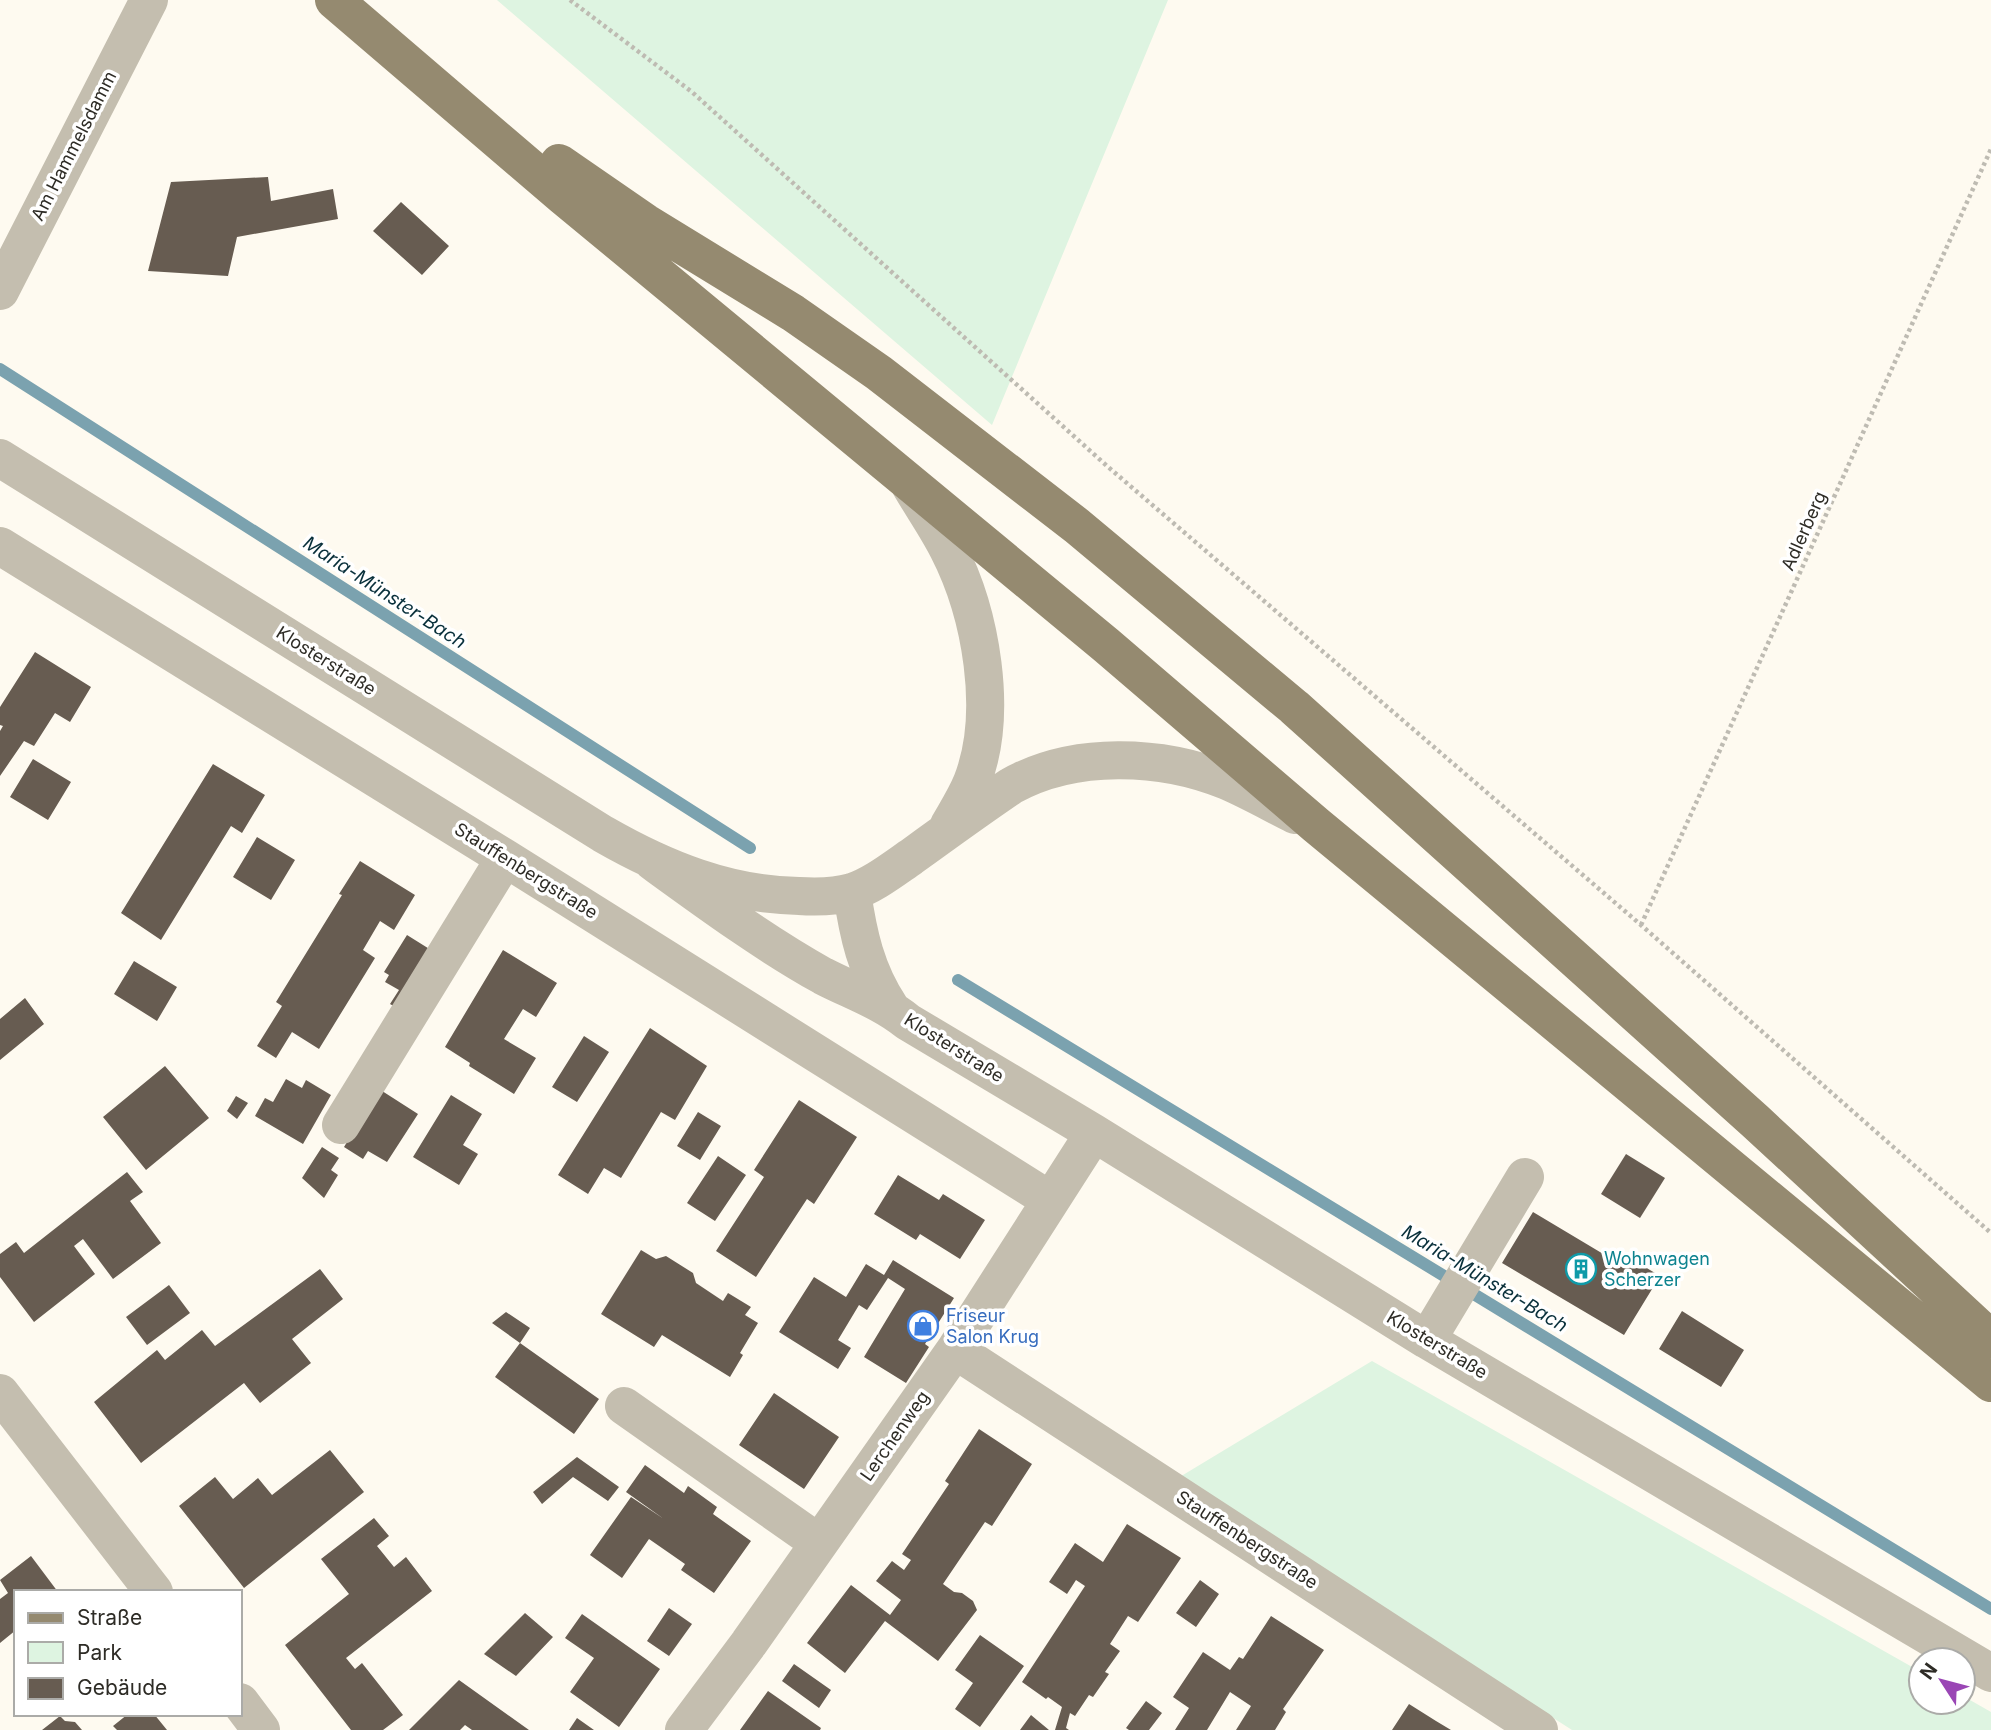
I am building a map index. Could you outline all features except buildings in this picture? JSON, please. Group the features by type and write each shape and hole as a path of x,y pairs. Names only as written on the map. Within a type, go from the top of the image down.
{"main road":[{"path":"334,0 563,196 1096,636 1316,825 1991,1383"},
{"path":"365,0 514,129 585,182 646,223 708,259 879,373 1077,526 1294,708 1736,1104 1991,1339"}],"street":[{"name":"Am Hammelsdamm","path":"0,291 149,0"},
{"name":"Klosterstraße","path":"0,458 603,834 653,862 708,902 813,969 890,1007 908,1022 1094,1133 1427,1340 1991,1673"},
{"path":"905,477 948,550 968,601 983,662 983,738 978,761 972,783 944,834"},
{"name":"Stauffenbergstraße","path":"0,546 505,858 1050,1200"},
{"name":"Klosterstraße","path":"653,862 705,881 755,893 817,897 852,892 879,879 1025,779 1083,763 1114,761 1149,762 1226,780 1316,825"},
{"path":"341,1125 505,858"},
{"name":"Klosterstraße","path":"852,892 865,958 871,975 890,1007"},
{"name":"Lerchenweg","path":"684,1730 955,1350 1094,1133"},
{"path":"1427,1340 1525,1178"},
{"name":"Stauffenbergstraße","path":"955,1350 1539,1730"},
{"path":"0,1393 152,1590"},
{"path":"624,1406 819,1543"},
{"path":"242,1705 261,1730"}],"path":[{"path":"570,0 692,92 1107,466 1641,925 1991,1233"},
{"name":"Adlerberg","path":"1641,925 1991,149"}],"green space":[{"path":"497,0 1168,0 992,425"},
{"path":"1372,1361 1907,1664 1907,1716 1977,1716 1977,1704 1991,1712 1991,1730 1572,1730 1178,1478"}],"waterway":[{"name":"Maria-Münster-Bach","path":"0,369 750,848"},
{"name":"Maria-Münster-Bach","path":"958,980 1991,1609"}],"place":[{"name":"Wohnwagen Scherzer","path":"1581,1269"},
{"name":"Friseur Salon Krug","path":"923,1326"}]}
